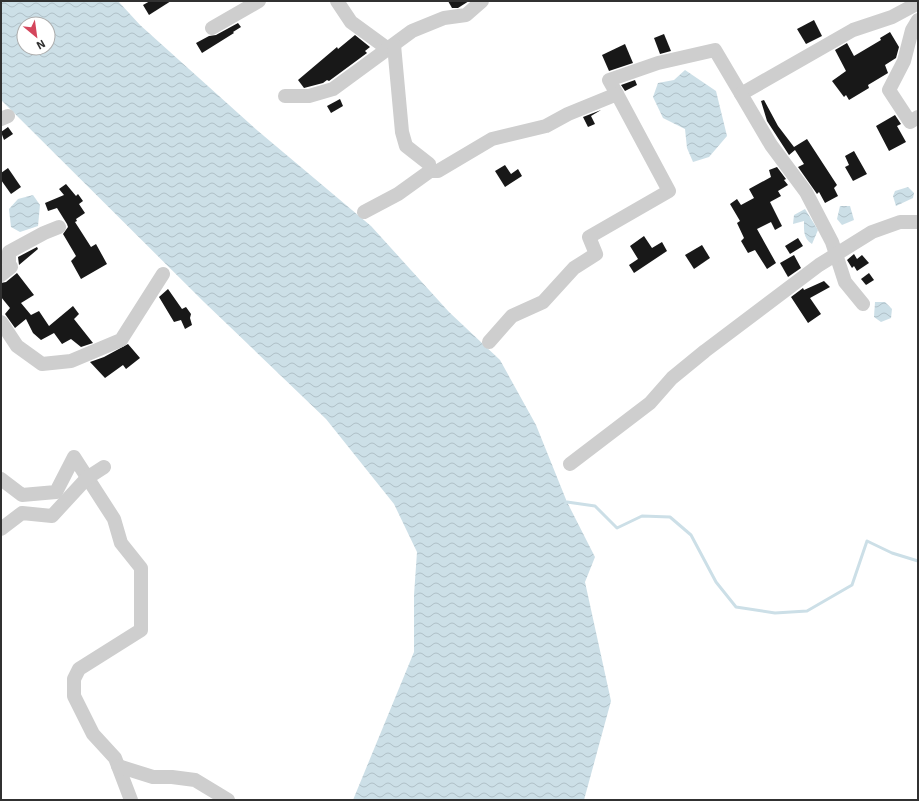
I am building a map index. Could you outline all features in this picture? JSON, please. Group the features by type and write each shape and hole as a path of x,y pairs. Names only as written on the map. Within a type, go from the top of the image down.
{"street":[{"path":"212,28 260,1"},
{"path":"338,1 351,22 391,47"},
{"path":"285,96 309,96 333,90 412,31 444,18 466,15 482,1"},
{"path":"741,94 853,30 892,17 918,3"},
{"path":"918,20 912,30 904,61 889,90 910,122 918,117"},
{"path":"391,47 402,132 406,146 429,164 430,171"},
{"path":"489,342 512,316 543,302 574,268 596,254 589,237 669,191 609,80 658,63 715,50 771,145 806,192 832,242 845,282 863,304"},
{"path":"364,212 398,194 430,171 438,171 492,139 546,126 568,114 617,94"},
{"path":"570,464 650,403 672,378 705,351 836,254 872,232 900,222 918,222"},
{"path":"1,275 11,267 9,264 9,252 44,233 59,227"},
{"path":"1,322 17,346 42,364 71,361 121,340 163,274"},
{"path":"1,479 22,495 56,492 74,457 114,519 121,543 141,568 141,630 79,669 74,679 74,696 93,734 115,758 131,800"},
{"path":"1,529 22,513 52,516 87,478 104,467"},
{"path":"118,766 153,777 172,777 195,780 228,800"}],"water":[{"path":"1,1 118,1 140,25 258,131 371,226 449,312 500,360 536,425 567,502 595,557 585,582 611,701 584,800 353,800 414,652 414,595 417,552 394,504 326,419 204,302 1,100"},
{"path":"685,70 716,91 727,136 709,157 693,162 687,148 685,129 663,118 653,97 658,83 674,80"},
{"path":"908,187 914,193 913,198 896,206 893,196 895,191"},
{"path":"33,195 40,205 38,226 20,232 11,227 9,209 18,199"},
{"path":"840,206 850,206 854,220 842,225 837,219"},
{"path":"805,209 818,230 812,244 807,239 804,231 804,221 793,224 794,215"},
{"path":"875,302 885,302 892,309 891,318 881,322 874,317"}],"building":[{"path":"150,1 171,1 149,15 143,5"},
{"path":"448,1 469,1 458,8 452,8"},
{"path":"814,20 822,36 806,44 797,29"},
{"path":"238,23 241,27 233,32 234,33 202,53 196,43 209,36 216,35"},
{"path":"890,32 899,47 896,58 885,65 888,73 868,85 869,88 849,100 846,95 844,97 832,81 846,71 835,50 847,43 854,56 881,40 880,38"},
{"path":"664,34 671,51 660,54 654,38"},
{"path":"355,35 370,47 365,51 367,53 329,81 327,80 323,83 304,88 298,80 337,47 338,49"},
{"path":"625,44 633,63 609,71 602,55"},
{"path":"635,80 637,85 625,91 621,85"},
{"path":"340,99 343,106 331,113 327,106"},
{"path":"764,100 778,126 794,147 807,139 837,185 834,188 838,196 825,203 819,192 817,194 798,167 804,164 795,150 789,155 767,121 761,101"},
{"path":"601,110 591,116 595,124 588,127 583,117"},
{"path":"895,115 901,124 897,126 906,142 889,151 876,126"},
{"path":"8,127 13,134 4,140 1,132"},
{"path":"854,151 867,174 853,181 845,167 849,165 845,156"},
{"path":"505,165 511,174 518,169 522,176 505,187 495,171"},
{"path":"777,167 786,179 784,180 788,185 778,191 781,196 770,202 782,226 775,230 771,222 757,229 776,263 767,269 755,250 748,253 741,241 744,238 737,223 740,221 730,204 737,199 741,205 754,198 749,189 771,177 769,170"},
{"path":"8,168 21,187 11,194 1,180 1,173"},
{"path":"66,184 76,196 78,194 83,201 79,204 85,213 76,219 77,221 75,222 91,247 96,244 107,264 81,279 71,261 76,256 63,234 68,227 67,224 57,208 48,211 45,203 64,195 59,189"},
{"path":"644,236 652,248 662,242 667,251 634,273 629,265 638,259 630,246"},
{"path":"798,238 803,246 790,254 785,246"},
{"path":"702,245 710,258 694,269 685,255"},
{"path":"37,247 38,249 19,265 18,257"},
{"path":"854,254 857,259 862,255 869,263 857,271 854,266 852,268 847,260"},
{"path":"794,255 801,268 788,277 780,263"},
{"path":"17,273 34,295 21,303 31,315 39,311 49,326 73,306 79,314 74,319 93,343 81,347 71,339 62,344 54,333 41,340 33,333 26,319 15,328 5,314 10,308 1,297 1,283 6,282"},
{"path":"869,273 874,280 866,285 861,279"},
{"path":"824,281 830,287 810,298 821,314 808,323 791,297 803,288 804,290"},
{"path":"168,289 182,309 186,307 191,314 190,318 192,325 185,329 181,320 174,322 159,297"},
{"path":"128,344 140,358 126,369 123,365 105,378 90,362 104,357"}],"waterway":[{"path":"565,504 567,502 595,506 617,528 642,516 670,517 691,535 716,582 736,607 775,613 807,611 852,585 867,541 892,553 918,561"}]}
